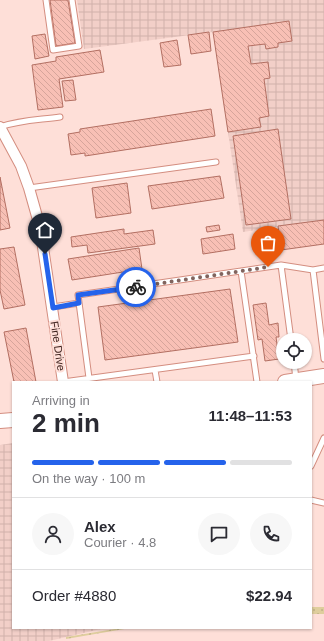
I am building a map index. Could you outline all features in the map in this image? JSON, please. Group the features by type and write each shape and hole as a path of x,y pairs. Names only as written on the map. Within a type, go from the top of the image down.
{"main road":[{"path":"290,381 324,376"},
{"path":"0,421 12,420"}],"street":[{"name":"Fine Drive","path":"0,127 21,166 40,227 63,381"}],"lane":[{"path":"46,0 53,50 78,46 72,0"},
{"path":"0,127 21,121 30,122 60,117"},
{"path":"29,188 216,162"},
{"path":"281,265 290,333"},
{"path":"89,378 78,295 281,265 313,270 324,268"},
{"path":"313,270 324,359"},
{"path":"241,271 257,381"},
{"path":"53,308 79,303"},
{"path":"70,381 254,356"},
{"path":"290,381 293,369"},
{"path":"155,370 157,381"},
{"path":"312,464 324,438"},
{"path":"312,500 324,503"}],"shaded area":[{"path":"77,0 324,0 324,220 243,232 213,32 84,49"},
{"path":"12,443 12,629 101,629 49,641 0,641 0,445"},
{"path":"312,607 324,607 324,614 312,614"},
{"path":"115,629 124,629 66,639 66,637"}],"building":[{"path":"50,0 68,0 75,43 56,46"},
{"path":"289,21 292,41 278,43 278,47 266,49 265,44 248,46 251,64 268,62 270,78 264,79 269,116 259,118 261,127 228,132 213,32"},
{"path":"209,32 211,51 191,54 188,35"},
{"path":"45,34 49,56 35,59 32,36"},
{"path":"177,40 181,65 164,67 160,43"},
{"path":"100,50 104,72 59,79 63,107 38,110 32,65 56,61 56,57"},
{"path":"73,80 76,100 65,101 62,81"},
{"path":"211,109 215,136 85,156 85,153 71,155 68,134 80,132 80,129"},
{"path":"278,129 291,219 246,225 233,136"},
{"path":"220,176 224,198 152,209 148,186"},
{"path":"0,177 10,228 0,230"},
{"path":"127,183 131,213 96,218 92,188"},
{"path":"324,220 324,244 281,250 278,226"},
{"path":"219,225 220,230 207,232 206,227"},
{"path":"124,229 124,234 153,230 155,244 88,253 87,245 72,247 71,237"},
{"path":"233,234 235,249 203,254 201,239"},
{"path":"14,247 25,305 4,309 0,290 0,249"},
{"path":"139,248 142,269 72,280 68,259"},
{"path":"230,289 238,342 105,360 98,307"},
{"path":"266,303 269,325 278,323 279,333 276,333 276,359 265,361 262,339 258,340 253,305"},
{"path":"26,328 36,381 14,381 4,332"}],"way so far":[{"path":"136,287 268,267"}],"route":[{"path":"45,254 53,308 79,303 78,295 136,287"}]}
